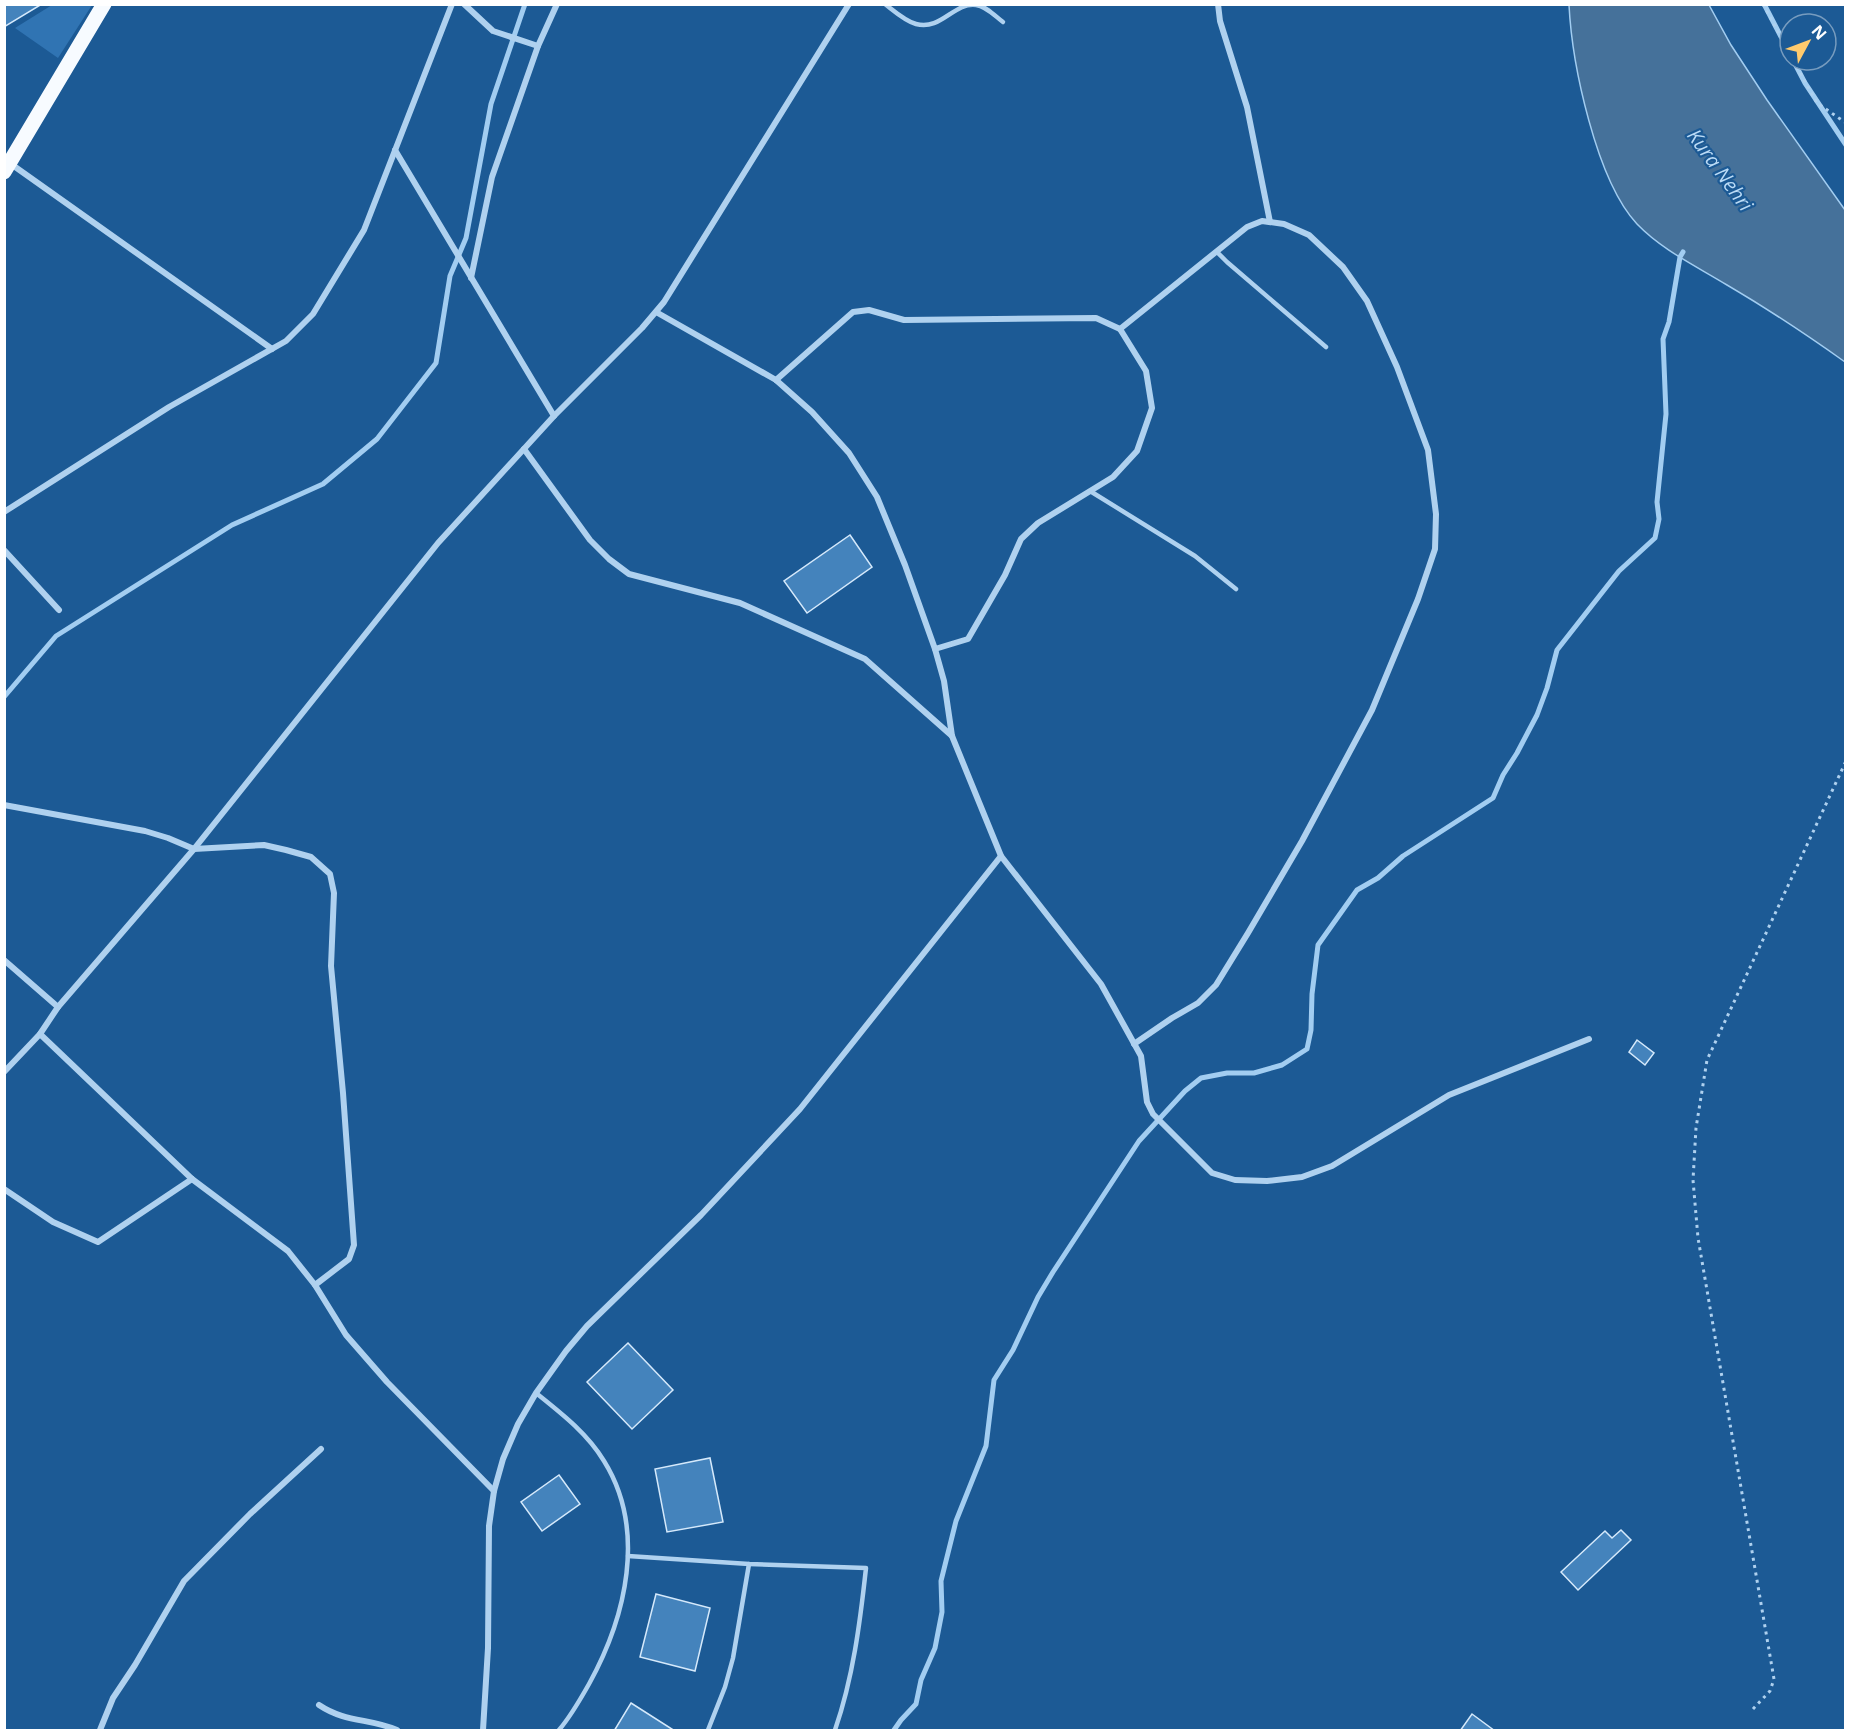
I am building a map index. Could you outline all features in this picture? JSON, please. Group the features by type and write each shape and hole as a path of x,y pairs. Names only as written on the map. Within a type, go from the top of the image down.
{"main road":[{"path":"8,168 104,4"}],"street":[{"path":"4,513 169,407 285,341 313,314 364,230 452,4"},
{"path":"464,4 493,31 538,46"},
{"path":"471,278 492,177 538,46 556,4"},
{"path":"4,1072 40,1034 58,1007 194,849 438,543 554,416 664,302 849,4"},
{"path":"1218,4 1220,21 1247,107 1270,222"},
{"path":"395,150 554,416"},
{"path":"8,168 272,349"},
{"path":"1120,329 1247,227 1270,222 1284,224 1309,235 1343,267 1366,301 1398,367 1428,450 1436,514 1435,549 1418,599 1372,710 1302,841 1216,985 1198,1003 1134,1044"},
{"path":"776,380 852,312 869,310 904,320 1096,318 1120,329 1146,371 1152,408 1137,451 1113,477 1038,523 1021,539 1005,575 968,639 935,649"},
{"path":"656,312 776,380 812,412 849,453 877,497 905,565 944,681 952,736 1001,856 1101,984 1141,1056 1147,1102 1153,1114 1212,1173 1235,1180 1267,1181 1302,1177 1332,1166 1449,1095 1589,1039"},
{"path":"524,449 590,540 609,559 629,574 740,603 865,659 952,736"},
{"path":"4,550 59,610"},
{"path":"4,804 145,831 194,849 264,845 311,857 330,874 334,893 331,966 354,1245 349,1259 315,1286"},
{"path":"483,1731 488,1648 489,1526 503,1459 518,1424 536,1393 587,1326 701,1215 800,1109 1001,856"},
{"path":"4,960 58,1007"},
{"path":"40,1034 192,1179 288,1251 315,1286 346,1335 387,1382 495,1491"},
{"path":"4,1189 53,1222 98,1242 192,1179"},
{"path":"100,1731 113,1698 184,1581 250,1514 321,1449"},
{"path":"319,1705 332,1714 397,1731"}],"lane":[{"path":"885,4 911,23 918,25 934,24 963,7 976,5 982,6 1003,22"},
{"path":"1217,252 1326,347"},
{"path":"1090,491 1195,556 1236,589"},
{"path":"536,1393 581,1431 605,1461 616,1484 627,1525 628,1556 622,1597 608,1644 583,1694 559,1731"},
{"path":"628,1556 749,1564 866,1568 854,1657 835,1731"},
{"path":"708,1731 734,1658 749,1564"}],"path":[{"path":"1763,4 1778,32"},
{"path":"1799,72 1816,103 1845,123"},
{"path":"1753,1709 1770,1691 1774,1678 1698,1238 1693,1180 1696,1128 1707,1060 1845,761"}],"shaded area":[{"path":"52,5 92,5 58,58 15,28"}],"water":[{"name":"Kura Nehri","path":"1569,5 1709,5 1731,45 1767,100 1845,210 1845,362 1772,313 1668,250 1637,224 1622,204 1598,151 1581,89"}],"building":[{"path":"4,4 42,4 4,27"},
{"path":"850,535 872,567 807,613 784,581"},
{"path":"1637,1040 1654,1053 1645,1065 1629,1052"},
{"path":"628,1343 673,1390 632,1429 587,1382"},
{"path":"710,1458 723,1522 667,1532 655,1469"},
{"path":"559,1475 580,1504 542,1531 521,1502"},
{"path":"1621,1530 1631,1540 1578,1590 1561,1572 1605,1531 1612,1538"},
{"path":"656,1594 710,1608 695,1671 640,1657"},
{"path":"631,1703 675,1731 614,1731"},
{"path":"1472,1714 1495,1731 1460,1731"}],"waterway":[{"path":"4,697 56,636 232,525 323,484 377,439 436,363 450,276 466,238 491,104 525,4"},
{"path":"1764,4 1778,31"},
{"path":"1799,72 1846,145"},
{"path":"894,1730 916,1704 921,1680 935,1648 942,1612 941,1581 956,1521 986,1446 994,1380 1013,1350 1038,1297 1053,1272 1139,1141 1185,1091 1201,1078 1227,1073 1254,1073 1282,1065 1307,1049 1311,1030 1312,994 1318,945 1357,890 1378,878 1403,856 1493,798 1503,775 1537,715 1557,650 1619,571 1655,538 1659,519 1657,502 1666,414 1663,339 1669,322 1680,257 1683,252"}]}
